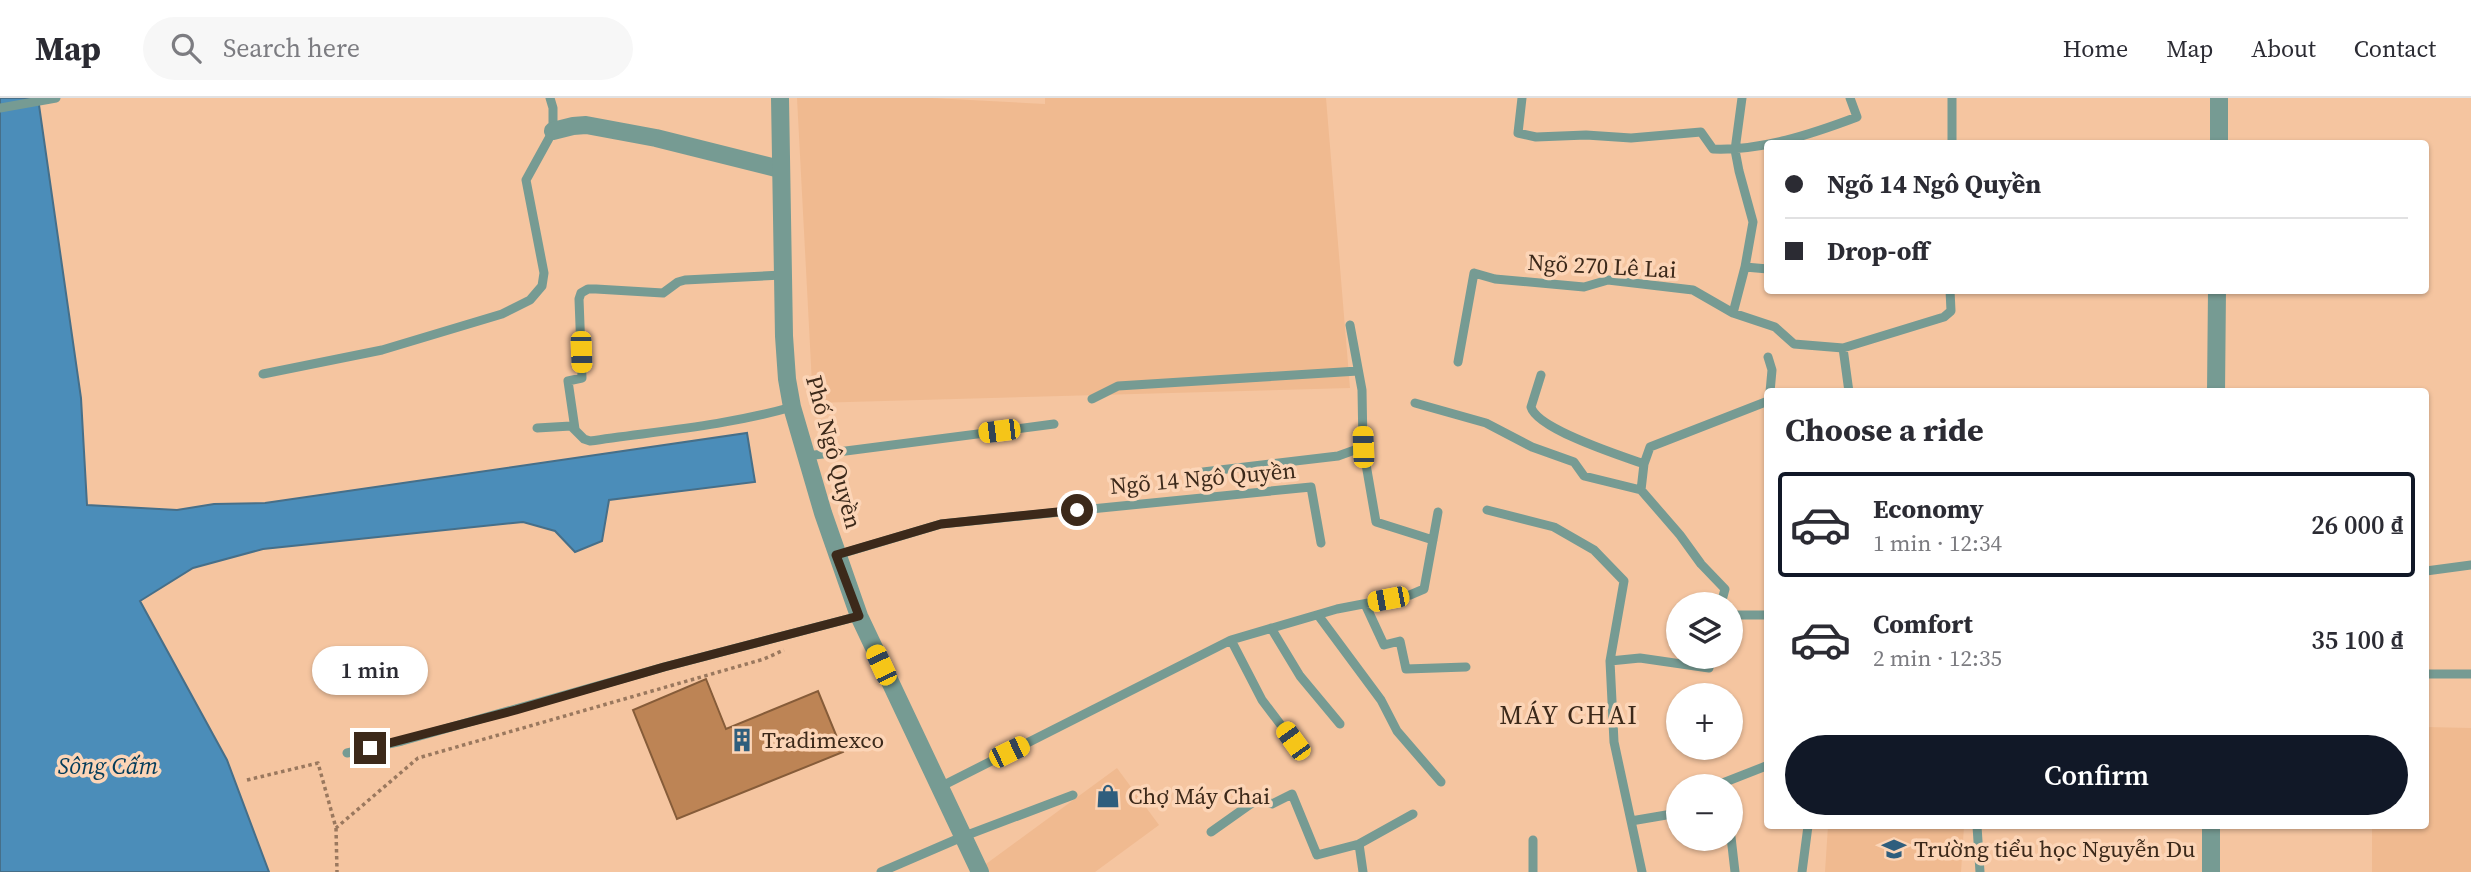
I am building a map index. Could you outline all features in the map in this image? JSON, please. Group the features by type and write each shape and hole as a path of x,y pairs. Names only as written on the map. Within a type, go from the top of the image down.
{"street":[{"name":"Phố Ngô Quyền","path":"780,98 782,275 787,379 792,407 836,555 859,616 980,872"},
{"path":"2219,98 2219,140"},
{"path":"553,131 586,125 656,138 780,170"},
{"path":"2216,388 2217,294"},
{"path":"2211,829 2211,872"}],"lane":[{"path":"0,108 55,98"},
{"path":"263,374 382,350 502,314 530,300 542,286 544,273 526,180 553,131 550,98"},
{"path":"1522,98 1518,133 1536,137 1586,135 1631,138 1700,132 1713,149 1735,150 1764,144"},
{"path":"1733,313 1753,222 1735,150 1742,98"},
{"path":"1783,140 1857,117 1850,98"},
{"path":"1952,98 1952,140"},
{"path":"1745,267 1764,269"},
{"name":"Ngõ 270 Lê Lai","path":"1458,362 1474,273 1495,279 1584,287 1608,280 1693,290 1733,313 1775,327 1794,344 1843,348"},
{"path":"575,429 568,381 582,378 581,293 588,289 663,293 685,280 782,275"},
{"path":"1848,388 1843,348 1944,317 1951,311 1950,294"},
{"path":"1350,325 1362,390 1363,447 1377,522 1433,540"},
{"path":"1768,358 1772,370 1770,388"},
{"path":"1092,399 1118,386 1358,371"},
{"path":"1541,374 1531,407 1536,417 1584,442 1644,464"},
{"path":"1415,403 1486,423 1532,447 1574,462 1584,476 1641,490 1701,564 1725,589 1724,592"},
{"path":"1641,490 1644,464 1650,447 1764,403"},
{"path":"537,428 568,426 590,441 726,423 792,407"},
{"path":"807,456 1054,424"},
{"path":"1203,472 1338,456 1363,447"},
{"name":"Ngõ 14 Ngô Quyền","path":"836,555 941,524 1311,487 1321,543"},
{"path":"1487,510 1554,527 1594,550 1624,581 1610,661 1614,742 1642,872"},
{"path":"938,788 1231,640 1318,615 1410,595 1424,589 1438,512"},
{"path":"2429,571 2471,565"},
{"path":"1365,604 1384,645 1400,641 1406,669 1466,667"},
{"path":"1318,615 1381,700 1397,732 1441,782"},
{"path":"1743,615 1764,615"},
{"path":"347,753 402,741 664,667 859,616"},
{"path":"1271,628 1300,676 1340,724"},
{"path":"1231,640 1262,700 1293,741"},
{"path":"1610,661 1640,658 1666,662"},
{"path":"2429,674 2471,674"},
{"path":"1743,775 1764,767"},
{"path":"1211,832 1259,798 1272,804 1292,794 1317,855 1359,844 1413,814"},
{"path":"881,872 962,837 1073,795"},
{"path":"1631,821 1666,815"},
{"path":"1802,872 1808,829"},
{"path":"1977,829 1980,872"},
{"path":"1532,872 1533,841"},
{"path":"1359,844 1363,872"},
{"path":"1733,851 1735,872"}],"path":[{"path":"336,828 418,758 764,659 788,649"},
{"path":"247,780 318,763 336,828 337,872"}],"shaded area":[{"path":"797,98 932,98 1045,104 1045,98 1326,98 1350,388 813,403"},
{"path":"2429,727 2471,728 2471,872 2372,872 2372,829 2429,829"},
{"name":"Chợ Máy Chai","path":"1117,768 1159,825 1095,872 975,872"},
{"name":"Trường tiểu học Nguyễn Du","path":"1828,829 1964,829 1961,872 1825,872"}],"water":[{"name":"Sông Cấm","path":"0,98 38,98 81,398 87,505 177,510 214,504 265,503 747,433 755,482 609,500 602,541 575,552 555,531 523,522 263,549 193,568 140,601 227,760 269,872 0,872"}],"building":[{"name":"Tradimexco","path":"706,679 726,729 818,691 843,752 677,819 633,710"}],"place":[{"name":"Tradimexco","path":"742,740"},
{"name":"Chợ Máy Chai","path":"1108,796"},
{"name":"Trường tiểu học Nguyễn Du","path":"1894,849"}],"district":[{"name":"MÁY CHAI","path":"1569,715"}],"route":[{"path":"370,748 859,616 836,555 941,524 1077,510"}]}
